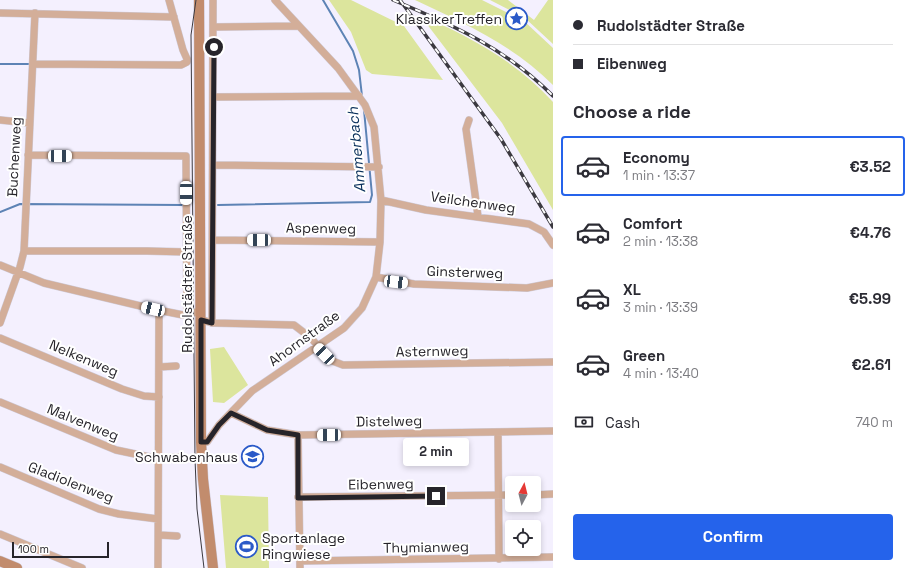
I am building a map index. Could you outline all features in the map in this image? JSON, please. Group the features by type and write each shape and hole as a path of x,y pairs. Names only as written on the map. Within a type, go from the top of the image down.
{"main road":[{"name":"Rudolstädter Straße","path":"199,0 201,442 203,479 213,568"},
{"path":"0,561 17,568"}],"street":[{"path":"169,0 187,59"},
{"name":"Rudolstädter Straße","path":"213,0 214,323"},
{"name":"Ahornstraße","path":"201,442 207,442 219,425 252,391 344,328 362,308 376,277 380,242 381,200 373,167 374,127 362,100 338,68 275,0"},
{"path":"0,13 174,17"},
{"name":"Buchenweg","path":"0,323 18,273 24,251 24,210 34,64 35,13"},
{"path":"214,27 298,26"},
{"path":"187,59 200,61"},
{"path":"34,64 181,65 187,62 187,59"},
{"path":"214,97 362,100"},
{"path":"0,120 29,123"},
{"path":"469,120 466,129 478,216"},
{"path":"28,155 186,156 187,314"},
{"path":"214,165 373,167"},
{"name":"Veilchenweg","path":"381,200 426,210 529,224 544,232 553,245"},
{"name":"Aspenweg","path":"213,240 380,242"},
{"path":"24,251 186,252"},
{"path":"0,265 44,283 177,315 201,315"},
{"name":"Ginsterweg","path":"376,277 414,284 528,288 553,283"},
{"path":"158,568 159,311"},
{"name":"Asternweg","path":"201,315 214,323 294,325 311,338 330,360 343,365 553,362"},
{"name":"Nelkenweg","path":"0,338 122,389 144,396 159,397"},
{"path":"159,367 176,366"},
{"name":"Malvenweg","path":"0,402 116,450 159,459 177,457"},
{"name":"Distelweg","path":"231,413 267,430 298,435 553,431"},
{"path":"498,432 499,559"},
{"path":"298,435 300,565"},
{"name":"Gladiolenweg","path":"0,467 99,509 119,514 158,519"},
{"path":"541,495 553,494"},
{"name":"Eibenweg","path":"298,498 505,496"},
{"path":"0,534 82,568"},
{"path":"159,535 177,536"},
{"name":"Thymianweg","path":"300,565 553,558"}],"green space":[{"path":"329,0 351,0 404,26 443,80 372,74 366,70 351,32"},
{"path":"415,0 482,0 524,21 553,48 553,85 538,71 505,47 470,26"},
{"path":"490,0 508,0 534,20 548,0 553,0 553,44 525,18"},
{"path":"420,15 474,41 508,62 524,74 553,102 553,210 502,123"},
{"path":"224,347 248,385 224,403 213,402 210,349"},
{"name":"Sportanlage Ringwiese","path":"220,495 268,497 269,568 226,568"}],"waterway":[{"name":"Ammerbach","path":"323,0 353,51 359,70 362,96"},
{"path":"0,64 30,64"},
{"name":"Ammerbach","path":"218,205 370,202 372,195 364,110"},
{"name":"Ammerbach","path":"0,212 20,204 184,205"}],"tram line":[{"path":"196,0 191,35 195,459 197,509 204,568"}],"railway":[{"path":"393,0 458,29 498,51 535,79 553,96"},
{"path":"400,0 501,139 553,227"}],"place":[{"name":"KlassikerTreffen","path":"517,19"},
{"name":"Schwabenhaus","path":"253,457"},
{"name":"Sportanlage Ringwiese","path":"247,546"}],"route":[{"path":"214,47 212,323 201,320 201,442 207,442 219,425 231,413 267,430 298,435 298,498 436,496"}]}
